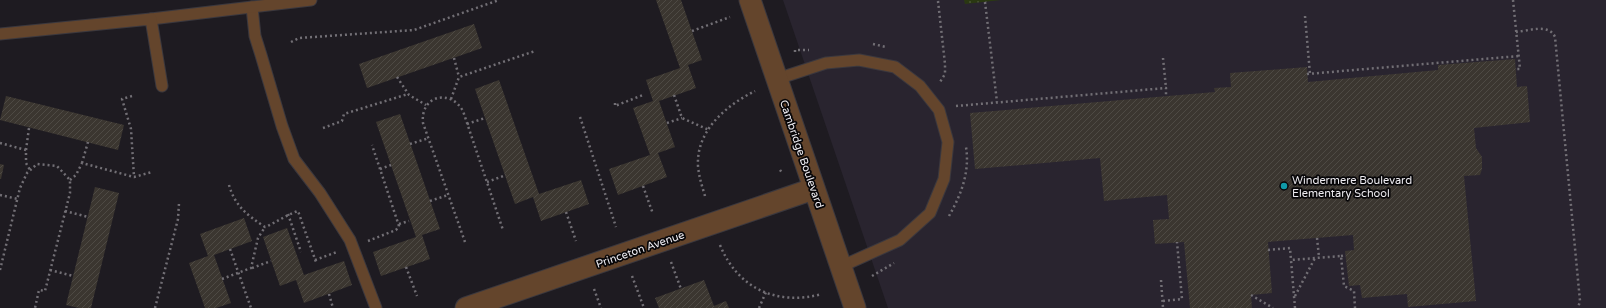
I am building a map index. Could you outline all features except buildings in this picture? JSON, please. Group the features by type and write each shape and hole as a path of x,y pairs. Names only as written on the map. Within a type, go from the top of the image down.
{"street":[{"name":"Cambridge Boulevard","path":"750,0 855,308"},
{"name":"Princeton Avenue","path":"466,308 814,189"}],"lane":[{"path":"0,34 152,19 311,0"},
{"path":"252,7 255,36 282,126 294,159 320,193 350,240 376,308"},
{"path":"152,19 162,86"},
{"path":"777,79 826,63 859,60 895,67 920,86 939,110 948,142 944,179 930,213 900,240 840,267"}],"path":[{"path":"291,42 299,38 414,30 498,0"},
{"path":"1513,0 1520,69 1516,69"},
{"path":"938,1 945,64 945,74 940,82"},
{"path":"985,2 997,102"},
{"path":"1305,16 1309,74 1519,56"},
{"path":"692,31 730,17"},
{"path":"1516,32 1546,29 1555,37 1580,301 1578,308"},
{"path":"866,43 893,49"},
{"path":"795,52 795,50 814,49"},
{"path":"459,77 535,51"},
{"path":"451,99 459,77 454,58"},
{"path":"1163,58 1166,96"},
{"path":"397,77 413,99 426,105"},
{"path":"935,77 944,87"},
{"path":"955,106 1166,88"},
{"path":"705,196 699,178 698,164 704,138 724,110 756,91"},
{"path":"323,128 342,122 344,114 408,94"},
{"path":"615,103 615,106 643,95"},
{"path":"674,95 682,118"},
{"path":"132,96 122,99 131,129 134,177"},
{"path":"465,242 423,123 422,113 426,105 434,99 451,99 459,103 503,230"},
{"path":"954,102 957,112"},
{"path":"580,117 616,227"},
{"path":"467,124 485,118"},
{"path":"667,123 682,118 709,130"},
{"path":"29,128 26,163 30,170"},
{"path":"410,144 429,138"},
{"path":"70,180 76,175 82,163 88,142"},
{"path":"0,143 26,150"},
{"path":"946,221 958,200 964,182 967,157 965,144"},
{"path":"362,242 396,230 399,224 372,145"},
{"path":"82,163 134,177 152,172"},
{"path":"0,270 2,257 18,199 27,173 37,164 57,166 70,180 70,193 45,291 39,290 35,308"},
{"path":"380,169 391,165"},
{"path":"780,170 783,174"},
{"path":"486,182 506,175"},
{"path":"229,185 232,196 243,212 265,227"},
{"path":"643,186 653,214"},
{"path":"0,195 18,199"},
{"path":"430,201 448,195"},
{"path":"155,308 178,219 179,203"},
{"path":"65,211 88,217"},
{"path":"251,268 258,238 265,227 279,222 288,214 298,211 316,261 341,251"},
{"path":"566,212 576,241"},
{"path":"288,214 301,252"},
{"path":"399,224 409,221"},
{"path":"1317,238 1320,257"},
{"path":"1163,301 1182,299 1177,242"},
{"path":"720,245 731,268 752,285 766,292 787,298 800,298 822,294"},
{"path":"1268,250 1290,248 1295,308"},
{"path":"230,249 251,308"},
{"path":"1341,256 1344,286 1354,290 1355,308"},
{"path":"1291,260 1346,256"},
{"path":"1294,298 1315,258"},
{"path":"222,279 271,261"},
{"path":"872,276 898,261"},
{"path":"671,262 681,289"},
{"path":"406,267 417,296"},
{"path":"50,270 73,276"},
{"path":"632,276 644,308"},
{"path":"1161,280 1163,308"},
{"path":"594,289 601,308"},
{"path":"759,308 766,292"},
{"path":"329,294 333,308"},
{"path":"1251,295 1272,308"}],"shaded area":[{"path":"783,0 1606,0 1606,308 888,308"}],"green space":[{"path":"964,0 1001,0 965,4"}],"place":[{"name":"Windermere Boulevard Elementary School","path":"1284,186"}]}
